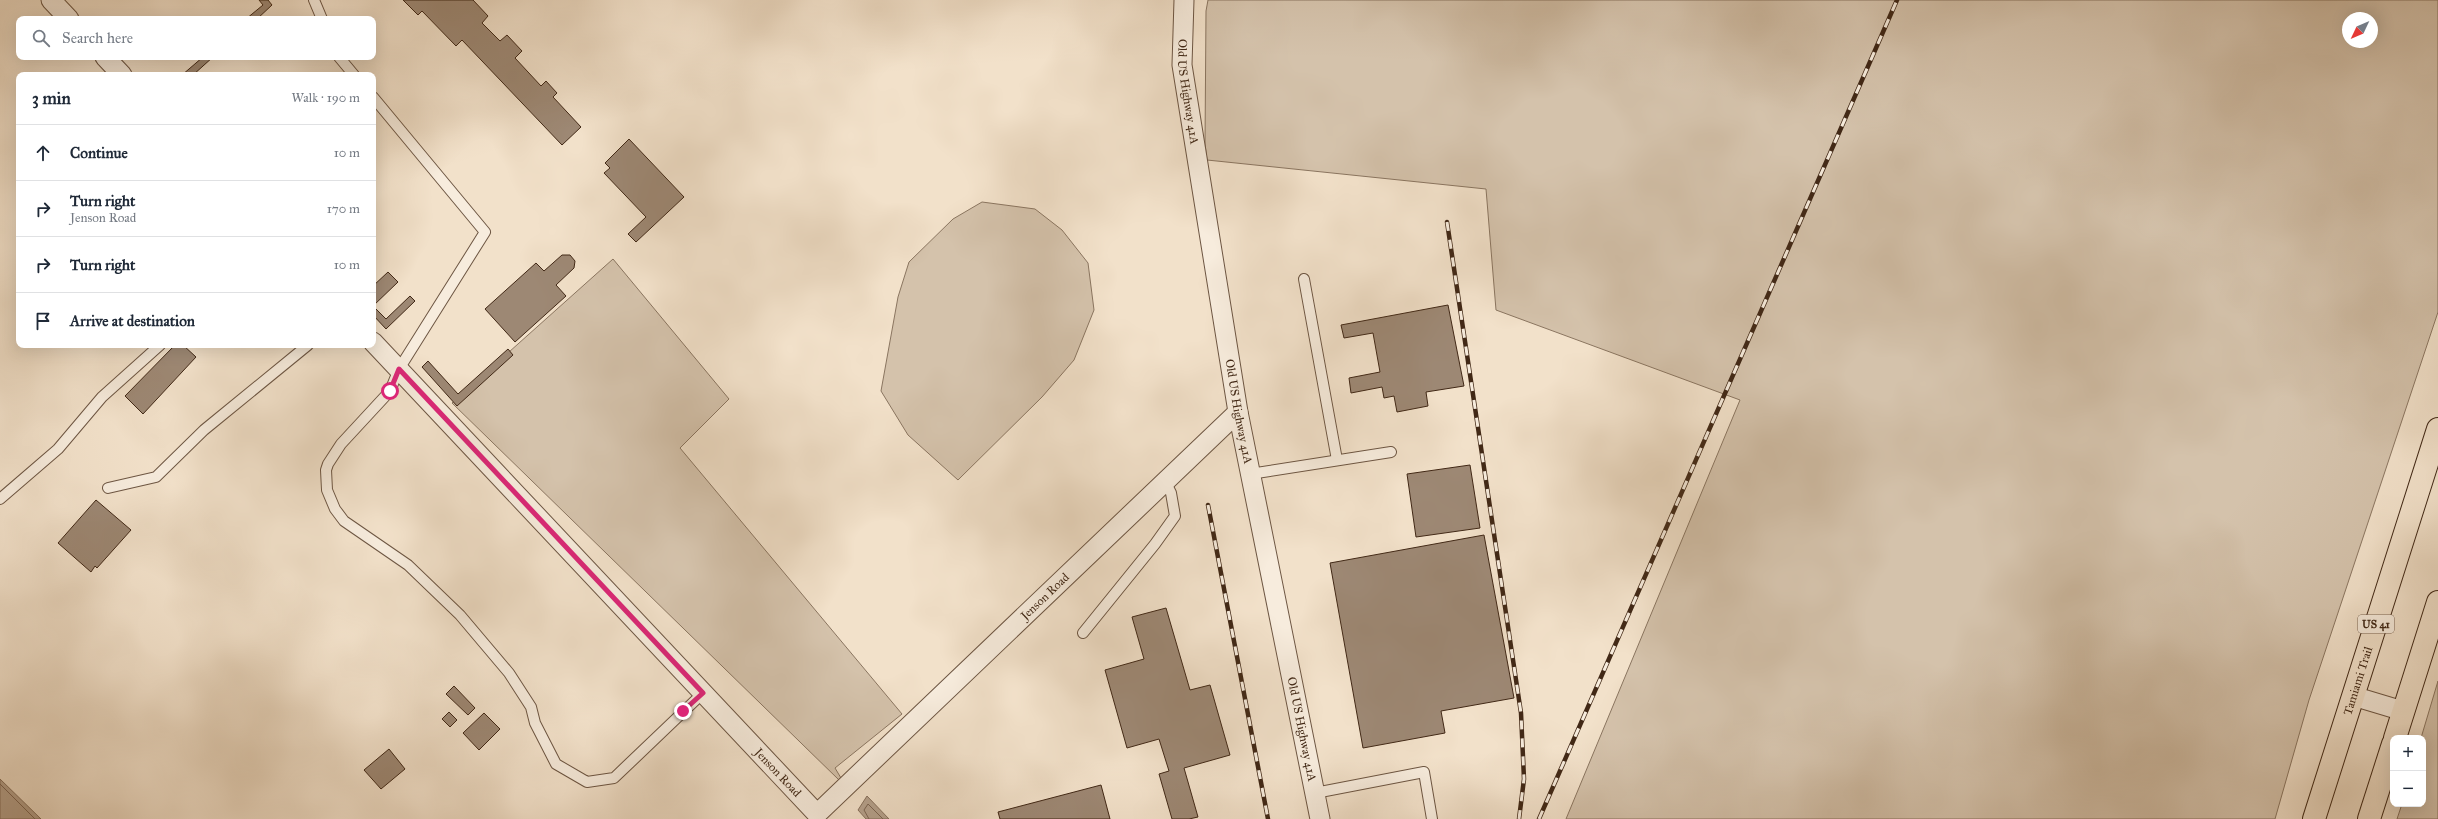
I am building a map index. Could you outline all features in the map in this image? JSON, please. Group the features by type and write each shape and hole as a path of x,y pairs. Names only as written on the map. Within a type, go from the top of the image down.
{"main road":[{"name":"Tamiami Trail","path":"2314,819 2438,429"},
{"path":"2396,735 2438,602"},
{"path":"2369,819 2390,753"}],"street":[{"path":"51,0 66,16"},
{"name":"Old US Highway 41A","path":"1184,0 1182,65 1238,412 1320,819"},
{"path":"108,60 119,72"},
{"name":"Jenson Road","path":"376,345 817,814 1238,412"},
{"path":"2353,696 2403,711"}],"lane":[{"path":"314,0 321,16"},
{"path":"342,60 352,72"},
{"path":"376,101 485,232 399,369 390,391 341,444 328,464 326,470 327,490 335,509 344,521 408,565 460,615 509,673 531,707 535,723 556,764 587,782 614,778 703,693"},
{"path":"1304,279 1337,460"},
{"path":"0,499 58,449 102,397 157,348"},
{"path":"108,488 156,477 204,430 304,348"},
{"path":"1250,474 1391,452"},
{"path":"1084,633 1155,544 1175,516 1172,493 1165,481"},
{"path":"1315,793 1424,772 1432,819"}],"shaded area":[{"path":"1208,0 2438,0 2438,312 2309,700 2275,819 1566,819 1740,400 1496,310 1486,189 1207,160 1205,144 1206,11"},
{"path":"982,202 1035,209 1062,230 1088,263 1094,310 1074,360 1042,397 958,480 908,435 881,391 898,297 909,262 953,219"},
{"path":"613,259 729,399 680,448 902,714 835,768 841,778 839,780 452,403"},
{"path":"2438,681 2438,819 2397,819 2401,807 2426,807 2426,735 2422,735"}],"water":[{"path":"0,779 41,819 0,819"},
{"path":"867,796 889,819 866,819 858,810"}],"building":[{"path":"259,0 268,0 272,5 260,16 250,16 263,5"},
{"path":"403,0 473,0 488,16 482,23 500,41 507,35 522,51 515,58 541,86 546,81 557,93 553,97 581,127 562,145 462,40 456,46 422,11 418,15"},
{"path":"200,60 210,60 196,72 186,72"},
{"path":"629,139 684,197 636,242 628,234 646,217 604,173 610,168 605,163"},
{"path":"562,255 570,255 575,261 574,268 556,285 566,296 515,342 485,309 536,263 544,271"},
{"path":"388,272 398,282 376,303 376,283"},
{"path":"410,296 415,301 386,329 376,318 376,309 386,319"},
{"path":"1448,305 1464,386 1426,392 1428,406 1397,412 1394,396 1384,398 1382,387 1351,393 1349,378 1380,372 1373,333 1344,338 1341,325"},
{"path":"172,348 186,348 196,357 143,414 125,396"},
{"path":"508,349 513,355 457,406 422,367 428,361 458,394"},
{"path":"1470,465 1480,528 1416,537 1407,474"},
{"path":"96,500 131,530 97,568 95,566 91,572 58,543"},
{"path":"1484,535 1514,698 1441,711 1445,733 1363,748 1330,563"},
{"path":"1166,608 1190,690 1210,685 1230,755 1184,768 1198,817 1189,819 1172,819 1159,774 1169,771 1159,739 1127,748 1105,670 1144,659 1132,617"},
{"path":"454,686 475,708 468,715 446,694"},
{"path":"449,712 457,720 450,727 442,719"},
{"path":"484,713 500,729 479,750 463,733"},
{"path":"389,749 405,769 381,789 364,770"},
{"path":"1101,785 1110,819 1000,819 998,812"}],"railway":[{"path":"1539,819 1897,0"},
{"path":"1447,222 1521,713 1524,779 1519,819"},
{"path":"1208,505 1268,819"}],"route":[{"path":"390,391 399,369 703,693 683,711"}]}
